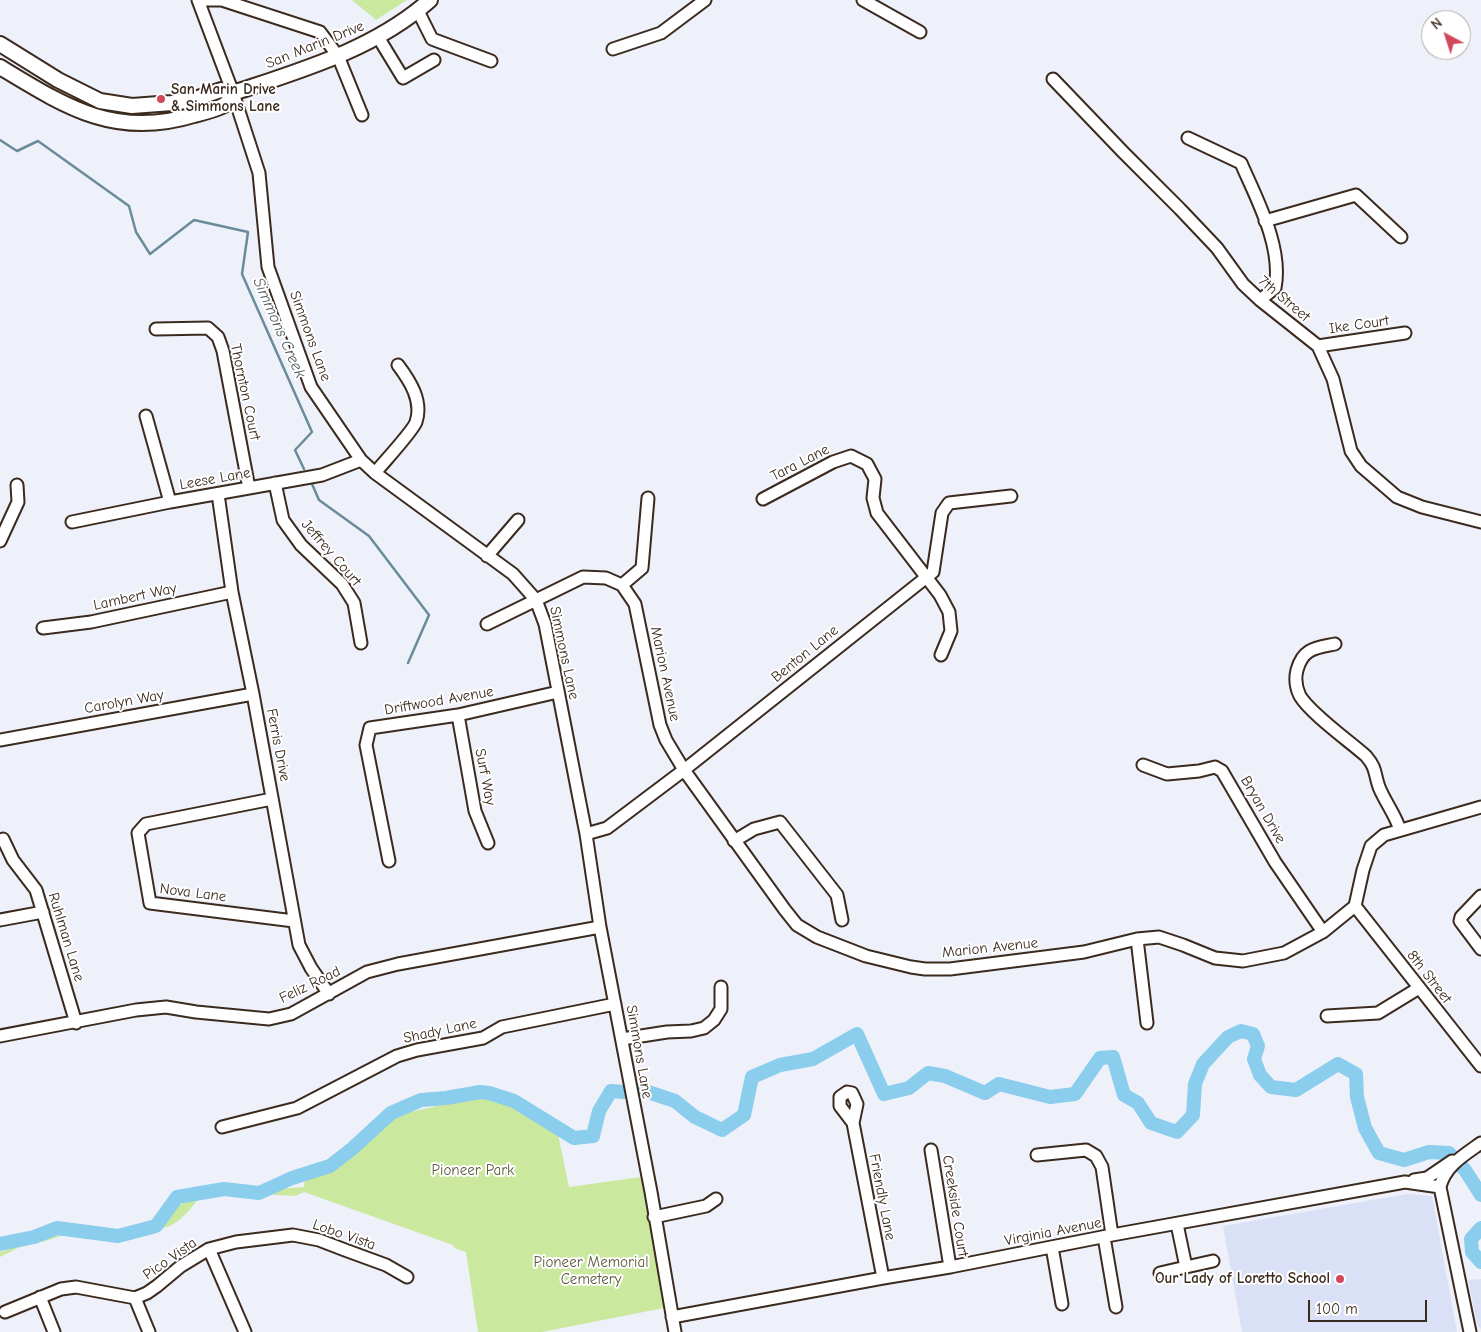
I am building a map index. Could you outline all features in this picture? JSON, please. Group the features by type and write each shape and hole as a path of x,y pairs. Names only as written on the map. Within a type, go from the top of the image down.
{"main road":[{"name":"San Marin Drive","path":"0,44 58,80 100,101 132,106 152,105 192,100 221,90 233,93 338,56 378,37 418,11 430,0"},
{"name":"San Marin Drive","path":"0,67 34,88 82,112 96,117 133,124 166,123 179,120 226,104 233,93"}],"street":[{"name":"Simmons Lane","path":"198,0 233,93 259,173 268,267 311,387 361,460 375,473 513,574 536,600 545,624 586,834 600,928 675,1332"},
{"path":"203,0 222,0 320,32 338,56 362,115"},
{"path":"614,49 661,33 705,0"},
{"path":"863,0 867,4 920,32"},
{"path":"418,11 432,39 491,62"},
{"path":"378,37 403,78 434,60"},
{"name":"7th Street","path":"1053,79 1122,152 1180,208 1217,248 1243,284 1260,300 1318,346 1333,379 1351,451 1360,466 1397,497 1422,507 1481,520"},
{"path":"1188,138 1241,163 1265,220 1276,258 1276,288 1260,300"},
{"path":"1265,220 1356,195 1401,236"},
{"name":"Thornton Court","path":"156,329 208,328 218,337 223,351 249,488"},
{"name":"Ike Court","path":"1318,346 1405,333"},
{"path":"375,473 416,423 418,405 409,379 398,365"},
{"path":"146,416 170,502"},
{"name":"Tara Lane","path":"763,499 833,462 851,456 867,464 875,479 873,498 877,513 926,578"},
{"name":"Leese Lane","path":"72,522 170,502 322,476 361,460"},
{"name":"Jeffrey Court","path":"275,483 283,520 301,545 342,584 354,603 361,643"},
{"path":"0,541 18,502 17,485"},
{"name":"Ferris Drive","path":"218,494 232,592 253,694 299,945 311,968 329,994"},
{"name":"Benton Lane","path":"586,834 607,828 684,770 933,572 942,513 950,503 1010,496"},
{"path":"487,624 583,577 606,578 622,585 642,568 648,498"},
{"path":"487,556 518,520"},
{"path":"926,578 940,595 949,612 951,631 941,655"},
{"name":"Marion Avenue","path":"622,585 635,604 660,725 666,740 684,770 734,841 797,925 817,936 866,956 911,967 950,969 1084,952 1159,937 1215,958 1243,961 1284,953 1323,932 1355,906"},
{"name":"Lambert Way","path":"43,628 91,622 232,592"},
{"path":"1335,644 1313,649 1305,654 1299,663 1296,673 1296,684 1300,696 1309,707 1371,762 1377,773 1379,787 1396,817 1400,830"},
{"name":"Driftwood Avenue","path":"389,862 366,745 370,728 458,715 558,692"},
{"name":"Carolyn Way","path":"0,740 253,694"},
{"name":"Surf Way","path":"458,715 475,811 488,844"},
{"name":"Bryan Drive","path":"1143,765 1166,774 1199,772 1215,767 1222,771 1275,862 1323,932"},
{"name":"Nova Lane","path":"272,799 146,824 138,833 150,903 294,921"},
{"path":"1355,906 1363,870 1372,846 1384,836 1481,807"},
{"path":"734,841 754,829 780,822 837,895 842,920"},
{"name":"Ruhlman Lane","path":"4,839 13,860 36,890 76,1023"},
{"path":"1481,896 1461,916 1460,922 1481,949"},
{"name":"8th Street","path":"1355,906 1481,1066"},
{"path":"0,920 43,912"},
{"name":"Feliz Road","path":"0,1036 76,1023 136,1010 166,1007 269,1019 291,1014 367,972 600,928"},
{"path":"1137,940 1147,1023"},
{"path":"622,1039 704,1028 714,1020 721,1009 721,987"},
{"path":"1326,1016 1378,1013 1419,988"},
{"name":"Shady Lane","path":"222,1127 297,1108 397,1056 416,1050 483,1038 502,1027 615,1004"},
{"name":"Friendly Lane","path":"853,1123 883,1278"},
{"path":"1405,1182 1427,1178 1481,1143"},
{"name":"Creekside Court","path":"931,1150 950,1267"},
{"path":"1037,1155 1086,1150 1096,1156 1102,1167 1116,1307"},
{"path":"1451,1163 1444,1174 1440,1187 1470,1332"},
{"name":"Virginia Avenue","path":"672,1317 1405,1182 1440,1187"},
{"path":"654,1217 706,1206 716,1199"},
{"path":"1177,1224 1186,1267"},
{"name":"Lobo Vista","path":"209,1249 236,1242 292,1235 319,1240 386,1265 407,1277"},
{"path":"1052,1247 1062,1304"},
{"name":"Pico Vista","path":"5,1312 69,1287 135,1298 147,1293 181,1266 209,1249 245,1332"},
{"path":"1160,1273 1213,1261"},
{"path":"40,1297 54,1332"},
{"path":"135,1298 149,1332"}],"shaded area":[{"name":"Our Lady of Loretto School","path":"1407,1194 1432,1196 1457,1332 1242,1332 1223,1226"},
{"path":"1481,1279 1481,1329 1477,1324 1468,1280"}],"green space":[{"path":"352,0 407,0 376,20"},
{"name":"Pioneer Park","path":"459,1093 489,1093 517,1110 539,1111 556,1125 569,1187 641,1177 664,1308 542,1332 478,1332 466,1252 454,1248 453,1245 304,1192 295,1196 245,1193 200,1197 172,1225 159,1229 159,1215 200,1195 304,1187 305,1177 315,1172 378,1126 405,1113 433,1107"},
{"path":"102,1228 103,1233 145,1235 126,1240 107,1241 82,1234 64,1235 20,1247 0,1257 0,1252 44,1238"}],"waterway":[{"name":"Simmons Creek","path":"0,140 17,151 38,141 129,206 136,232 150,254 194,220 248,232 242,274 312,432 295,450 304,469"},
{"name":"Simmons Creek","path":"312,484 319,500 369,536 429,615 408,663"},
{"path":"642,1090 675,1101 695,1117 722,1130 744,1115 752,1077 780,1065 813,1059 857,1034 884,1094 909,1088 928,1073 945,1076 985,1093 999,1084 1050,1097 1075,1094 1100,1058 1113,1057 1124,1095 1138,1103 1151,1123 1177,1132 1193,1115 1195,1084 1203,1064 1228,1037 1241,1031 1253,1034 1258,1046 1254,1059 1260,1075 1271,1087 1296,1090 1338,1064 1356,1074 1357,1097 1365,1128 1379,1153 1404,1160 1429,1152 1449,1153 1465,1170 1481,1195"},
{"path":"0,1244 34,1237 57,1228 118,1236 156,1226 177,1197 224,1189 259,1193 292,1178 330,1166 391,1113 421,1100 480,1092 489,1093 514,1101 574,1138 593,1136 599,1111 611,1091 624,1092"},
{"path":"1481,1228 1471,1239 1472,1252 1481,1262"}],"place":[{"name":"San Marin Drive & Simmons Lane","path":"161,99"},
{"name":"Our Lady of Loretto School","path":"1340,1279"}],"park label":[{"name":"Pioneer Memorial Cemetery","path":"591,1272"}]}
